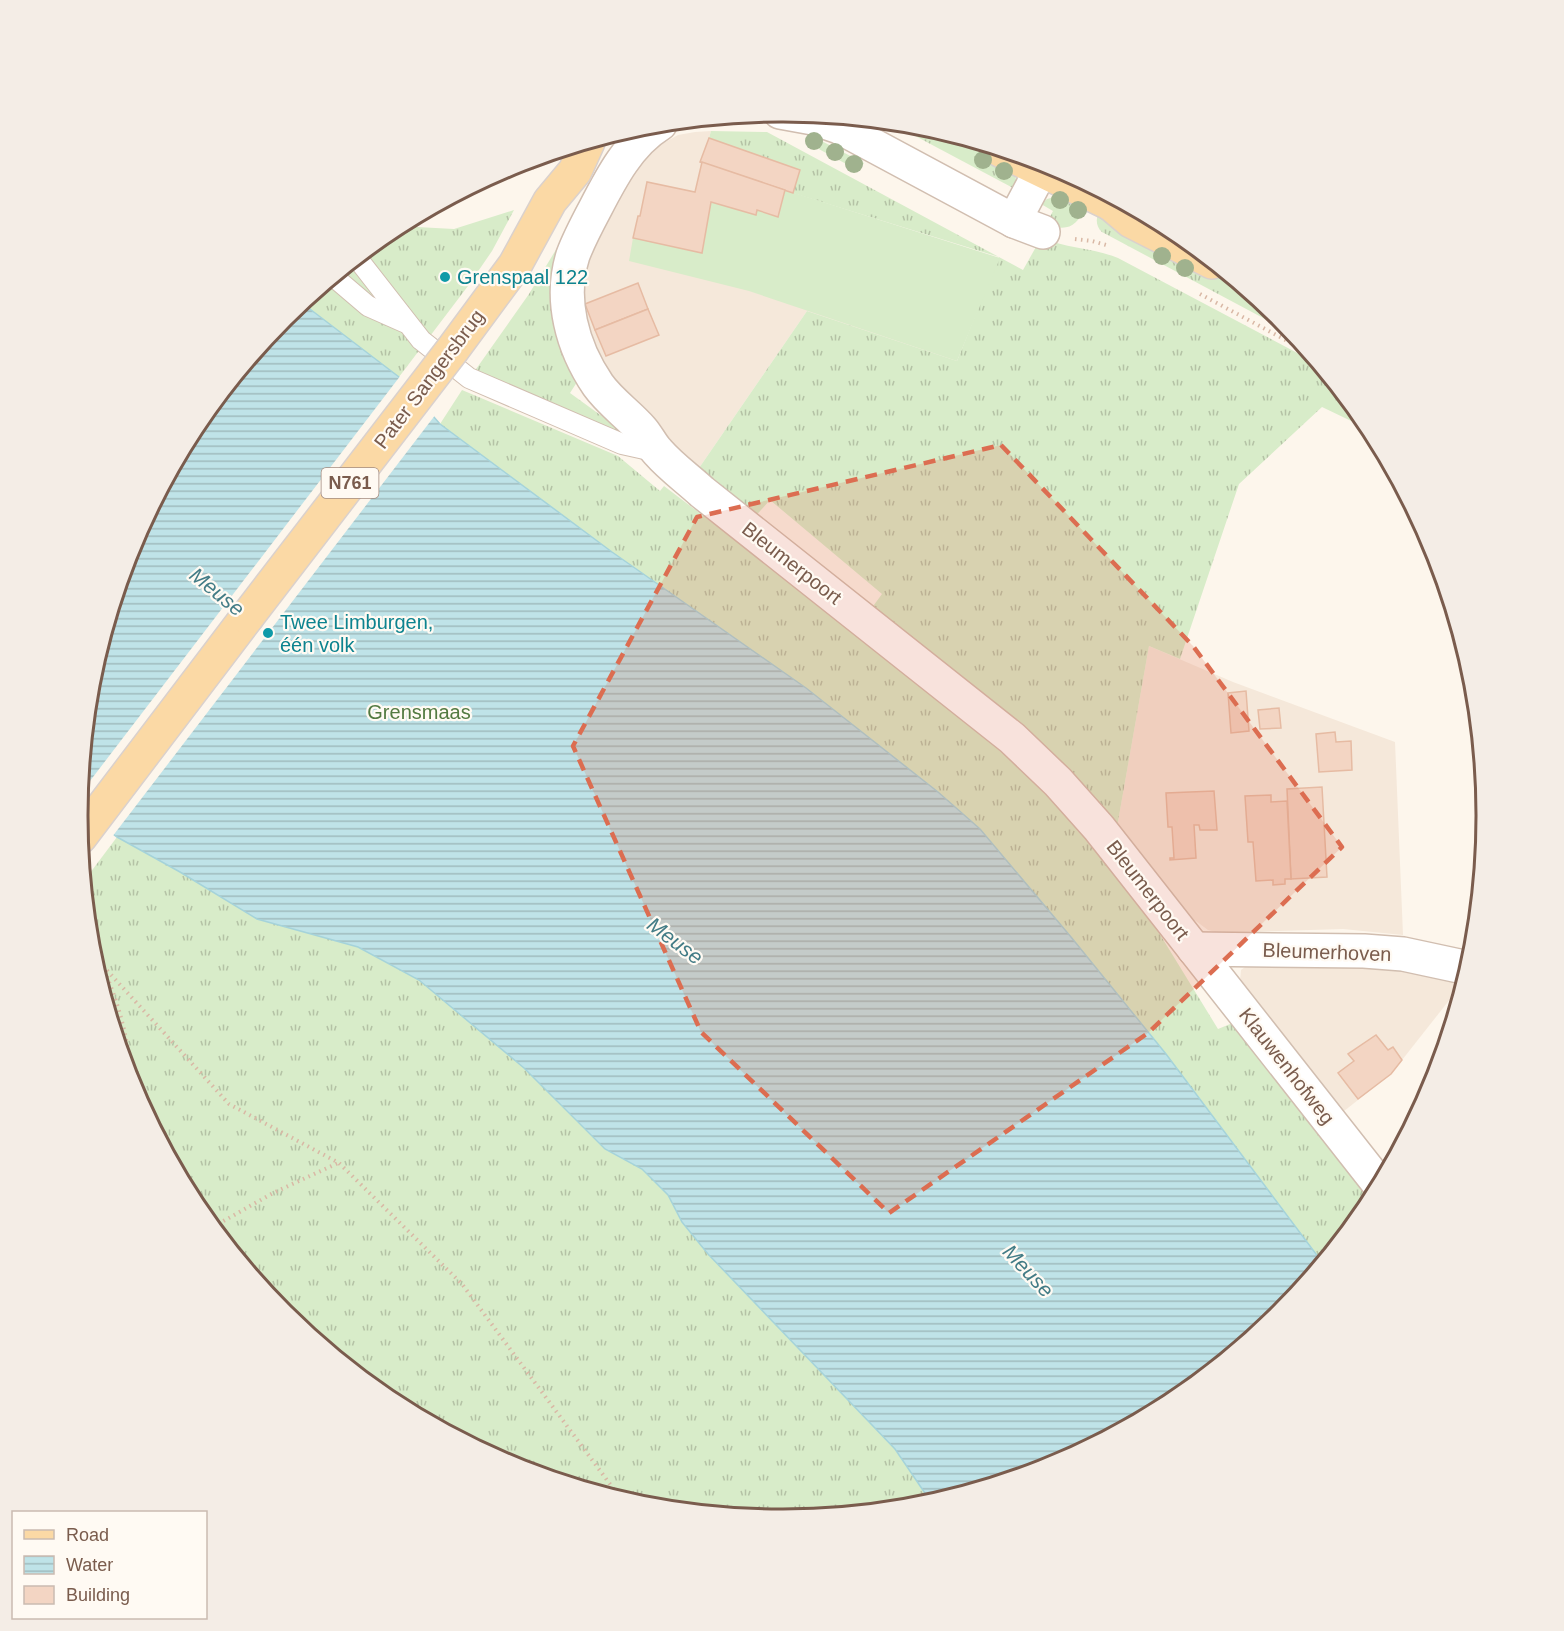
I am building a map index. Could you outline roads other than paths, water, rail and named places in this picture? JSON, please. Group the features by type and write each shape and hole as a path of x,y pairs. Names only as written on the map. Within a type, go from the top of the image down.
{"main road":[{"name":"Pater Sangersbrug","path":"88,826 515,265 550,201 575,171 584,152"},
{"name":"Pater Sangersbrug","path":"550,201 558,159"},
{"path":"1125,213 1131,221 1168,240"}],"street":[{"path":"828,123 1029,226 1040,173"},
{"name":"Bleumerpoort","path":"646,135 634,146 606,188 579,239 568,276 567,293 572,327 577,344 598,385 612,402 642,430 658,452 702,492 1036,759 1086,813 1194,949"},
{"name":"Bleumerhoven","path":"1194,949 1364,951 1403,954 1459,966"},
{"name":"Klauwenhofweg","path":"1194,949 1374,1177"}],"lane":[{"path":"362,264 421,340 469,378 622,444 658,452"},
{"path":"340,282 368,306 408,324"}],"water":[{"name":"Grensmaas","path":"309,309 399,377 440,424 612,552 806,688 938,792 980,829 1166,1054 1317,1256 1272,1306 1239,1337 1204,1366 1129,1416 1047,1456 1005,1472 925,1494 895,1449 708,1254 682,1222 668,1195 642,1169 605,1149 524,1068 419,980 358,947 257,919 117,837 88,814 94,725 112,636 125,593 160,509 205,430 261,358"}],"place":[{"name":"Grenspaal 122","path":"445,277"},
{"name":"Twee Limburgen, één volk","path":"268,633"}],"water label":[{"name":"Meuse","path":"217,592"},
{"name":"Meuse","path":"675,941"},
{"name":"Meuse","path":"1028,1271"}]}
